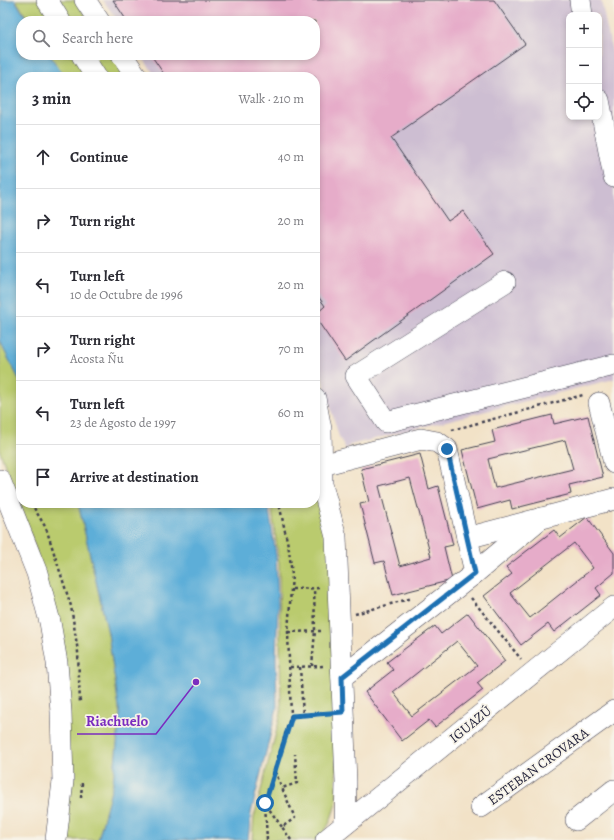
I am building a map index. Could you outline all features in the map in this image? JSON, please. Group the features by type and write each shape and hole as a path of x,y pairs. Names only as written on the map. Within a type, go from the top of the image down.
{"street":[{"path":"47,0 57,16"},
{"path":"85,0 96,16"},
{"path":"580,0 582,12"},
{"path":"85,60 93,72"},
{"path":"125,60 134,72"},
{"path":"602,115 614,177"},
{"path":"505,282 356,376 386,422 614,365"},
{"path":"606,414 614,463"},
{"path":"320,420 322,429 320,434"},
{"path":"322,465 421,438 437,442 447,449 467,538 468,579"},
{"path":"320,452 322,465 322,484 336,537 346,782 345,824"},
{"path":"0,480 37,574 50,622 57,662 61,712 63,781 56,840"},
{"path":"467,538 614,499"},
{"path":"342,671 468,579 541,518"},
{"name":"IGUAZÚ","path":"326,840 614,607"},
{"name":"ESTEBAN CROVARA","path":"481,808 614,711"},
{"path":"576,820 614,790"}],"path":[{"path":"451,430 589,394 606,414"},
{"path":"267,840 265,803 292,716 288,632 292,575 289,550 280,508"},
{"path":"468,579 533,673"},
{"path":"312,666 315,631 314,588"},
{"path":"292,589 338,588"},
{"path":"288,632 315,631 340,624 415,597"},
{"path":"290,667 312,666 342,671"},
{"path":"300,667 302,715"},
{"path":"292,716 343,712"},
{"path":"282,788 297,783 295,754"},
{"path":"275,771 295,818 282,827"},
{"path":"265,803 291,840"}],"shaded area":[{"path":"103,0 601,0 614,61 614,379 350,445 346,449 339,437 320,372 320,72 153,72 144,60 320,60 320,16 114,16"}],"green space":[{"path":"16,0 75,0 86,16 26,16"},
{"path":"53,60 117,60 126,72 60,72"},
{"path":"0,340 16,373 16,496 0,452"},
{"path":"320,458 330,533 337,801 330,822 320,840 252,840 254,817 281,713 279,563 272,508 320,508"},
{"path":"21,508 79,508 108,633 120,715 113,783 98,840 61,840 67,784 36,550"}],"water":[{"path":"0,0 15,0 25,16 16,16 16,60 53,60 61,72 16,72 16,373 0,340"},
{"path":"79,508 269,508 276,555 278,604 276,657 277,708 251,813 248,840 98,840 113,783 120,715 108,633"}],"building":[{"path":"113,0 494,0 525,44 391,138 448,221 463,211 494,254 345,361 320,324 320,310 325,306 320,299 320,72 163,72 154,60 320,60 320,16 124,16"},
{"path":"552,415 554,424 588,416 603,477 569,485 571,494 512,509 510,500 477,509 462,450 495,442 492,430","holes":["565,440 573,469 495,488 488,459"]},
{"path":"420,454 429,489 438,486 453,545 444,547 452,580 393,595 384,561 375,563 360,504 369,502 361,469","holes":["410,478 431,557 400,566 379,486"]},
{"path":"587,517 614,553 614,573 596,588 601,595 554,632 548,624 521,645 484,596 512,574 506,567 554,530 560,538","holes":["574,543 593,568 530,618 510,593"]},
{"path":"468,613 505,661 477,683 483,690 435,727 429,720 402,741 365,692 393,670 387,662 435,626 441,634","holes":["457,641 477,666 412,716 393,692"]}],"place":[{"name":"Riachuelo","path":"196,682"}],"route":[{"path":"265,803 292,716 343,712 342,677 475,573 447,449"}]}
